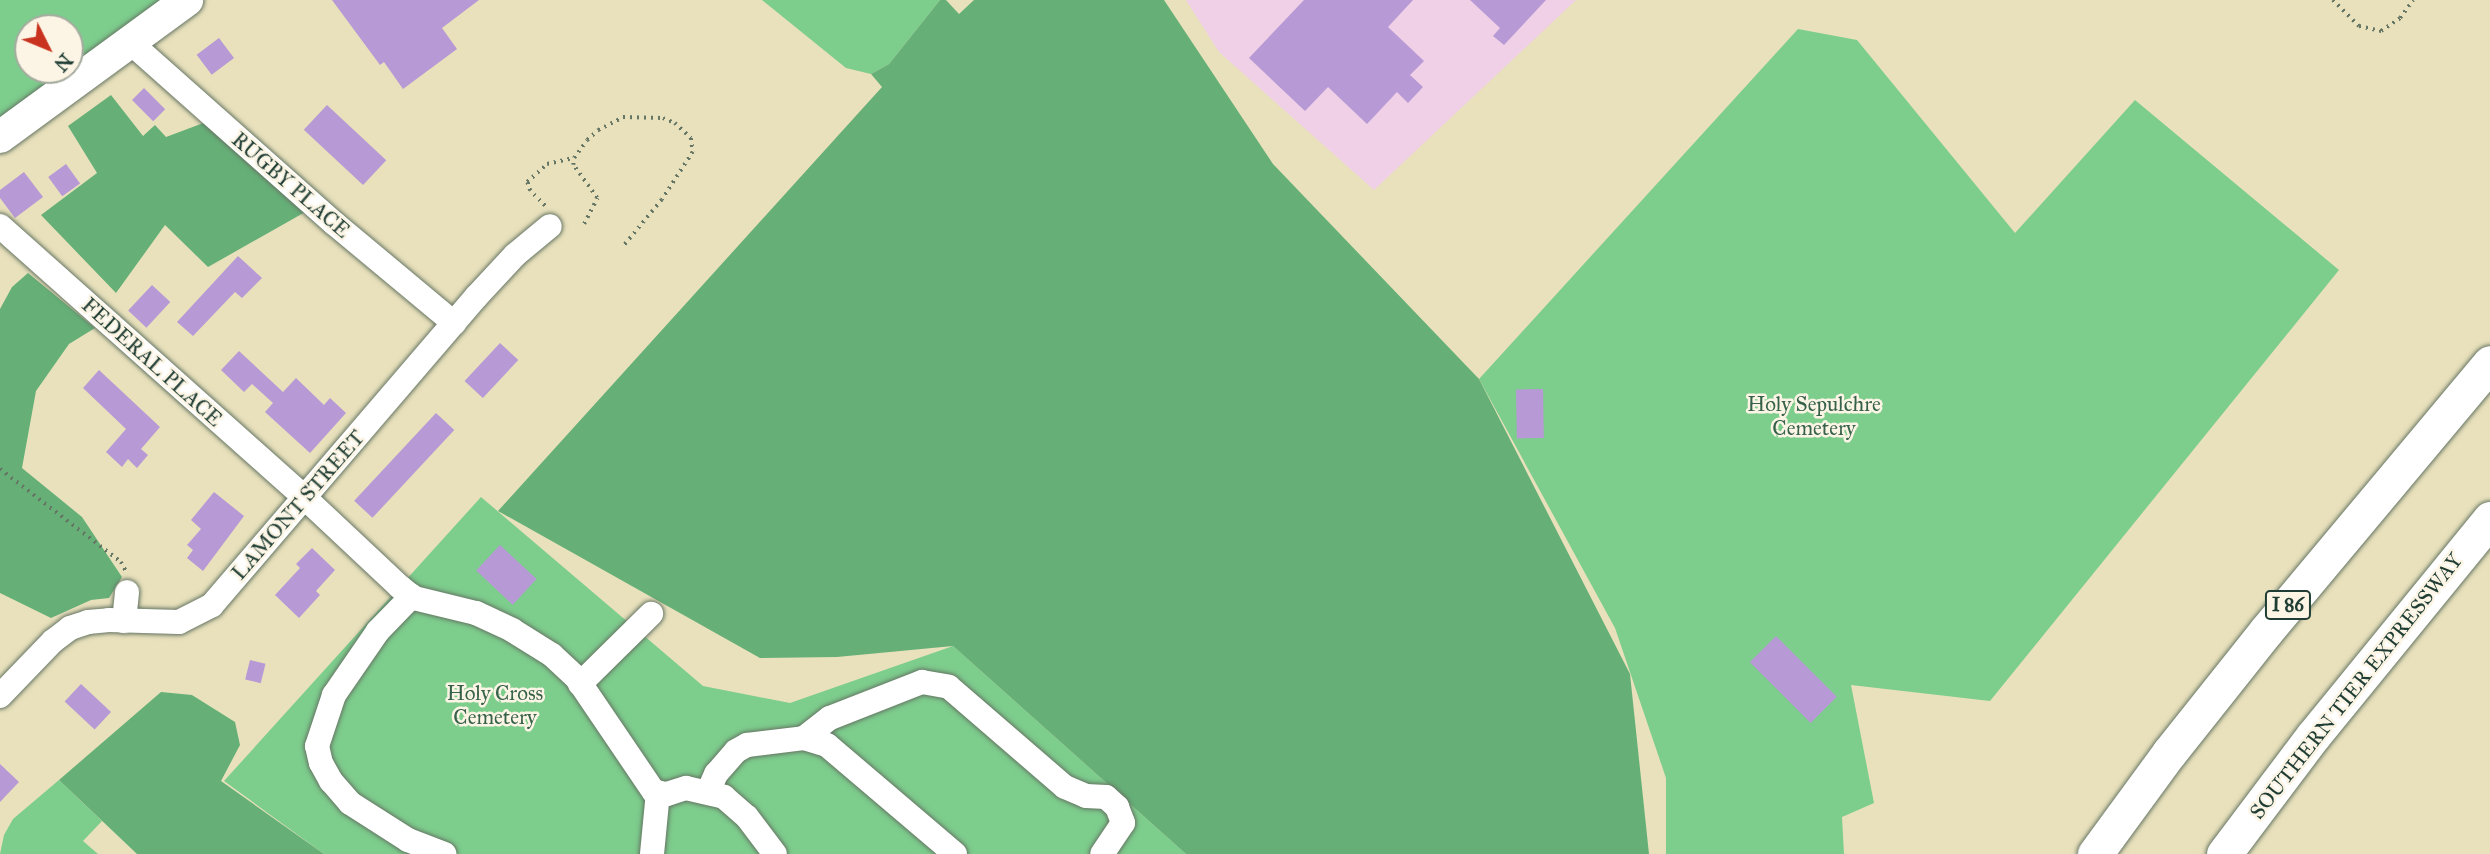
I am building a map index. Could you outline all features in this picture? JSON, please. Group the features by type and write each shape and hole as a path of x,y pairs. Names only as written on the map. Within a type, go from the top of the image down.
{"highway":[{"name":"I 86","path":"2095,854 2169,753 2266,631 2490,363"},
{"name":"SOUTHERN TIER EXPRESSWAY","path":"2224,854 2313,736 2490,519"}],"main road":[{"path":"0,137 187,0"}],"street":[{"name":"RUGBY PLACE","path":"131,43 326,215 454,323"},
{"name":"LAMONT STREET","path":"0,696 53,641 70,628 88,622 178,622 212,605 454,323 514,255 551,220"},
{"name":"FEDERAL PLACE","path":"0,226 304,497 405,591"},
{"path":"444,854 408,840 350,803 331,781 321,763 317,746 334,695 405,591 476,613 512,630 552,655 580,684 654,792 667,794 686,788 724,797 747,817 775,854"},
{"path":"124,621 127,592"},
{"path":"580,684 651,614"},
{"path":"804,738 830,718 922,682 949,687 1065,787 1086,796 1106,797 1118,807 1123,823 1102,854"},
{"path":"708,792 716,774 736,751 747,745 804,738 827,745 955,854"},
{"path":"652,854 658,792"}],"path":[{"path":"2333,0 2359,26 2381,31 2400,19 2413,0"},
{"path":"584,224 597,198 593,189 576,172 574,158 598,130 623,117 663,118 681,126 694,146 689,161 623,247"},
{"path":"551,220 530,191 527,182 547,164 574,158"},
{"path":"0,469 121,562 127,571 127,592"}],"shaded area":[{"path":"1186,0 1576,0 1374,190 1219,52"}],"green space":[{"path":"0,0 177,0 84,66 84,14 14,14 14,84 59,84 0,126"},
{"path":"762,0 940,0 889,64 871,74 846,68"},
{"path":"940,0 946,0 959,14 974,0 1164,0 1273,164 1479,379 1630,674 1649,854 1186,854 953,646 837,657 760,658 498,511 882,87 871,74 889,64"},
{"name":"Holy Sepulchre Cemetery","path":"1798,29 1857,40 2015,233 2135,100 2339,270 1990,701 1851,685 1874,803 1842,817 1844,854 1666,854 1666,778 1615,628 1479,379"},
{"path":"111,95 143,136 155,125 166,137 206,122 307,211 208,267 165,225 116,293 41,215 97,173 68,126"},
{"path":"28,273 95,328 69,344 36,391 22,468 82,517 122,577 109,598 91,600 51,618 0,593 0,309 12,287"},
{"name":"Holy Cross Cemetery","path":"481,497 703,686 790,703 953,646 1186,854 324,854 224,781"},
{"path":"161,692 192,695 235,722 240,745 221,781 324,854 137,854 59,780"},
{"path":"59,780 102,821 83,841 98,854 0,854 4,835 13,819"}],"building":[{"path":"332,0 479,0 442,28 457,49 403,89 384,62 380,65"},
{"path":"1304,0 1413,0 1388,27 1424,61 1410,75 1423,87 1408,103 1397,92 1367,124 1328,87 1305,111 1249,58"},
{"path":"1470,0 1546,0 1504,45 1493,36 1500,28"},
{"path":"219,38 234,58 212,75 197,55"},
{"path":"144,88 165,109 153,121 132,100"},
{"path":"327,105 386,160 363,185 304,130"},
{"path":"66,164 80,183 62,196 48,177"},
{"path":"24,172 43,197 15,218 0,198 0,190"},
{"path":"238,256 262,278 242,298 235,292 193,336 177,322"},
{"path":"152,285 170,302 146,328 128,311"},
{"path":"500,343 518,360 483,398 465,381"},
{"path":"239,351 283,392 296,378 324,405 330,398 346,413 310,453 265,412 273,403 252,384 244,392 221,370"},
{"path":"99,370 160,427 141,449 148,455 137,468 128,459 122,467 106,452 126,429 83,388"},
{"path":"1516,389 1543,389 1544,438 1517,438"},
{"path":"436,413 454,430 372,518 354,501"},
{"path":"214,492 244,516 203,571 187,558 193,550 187,545 201,529 191,520"},
{"path":"500,545 537,579 513,605 476,571"},
{"path":"312,548 335,570 316,591 320,595 299,618 275,595 300,568 296,564"},
{"path":"1776,636 1837,697 1811,723 1750,662"},
{"path":"250,660 266,664 261,683 245,679"},
{"path":"81,684 111,712 95,730 65,702"},
{"path":"0,764 19,782 0,802"}]}
